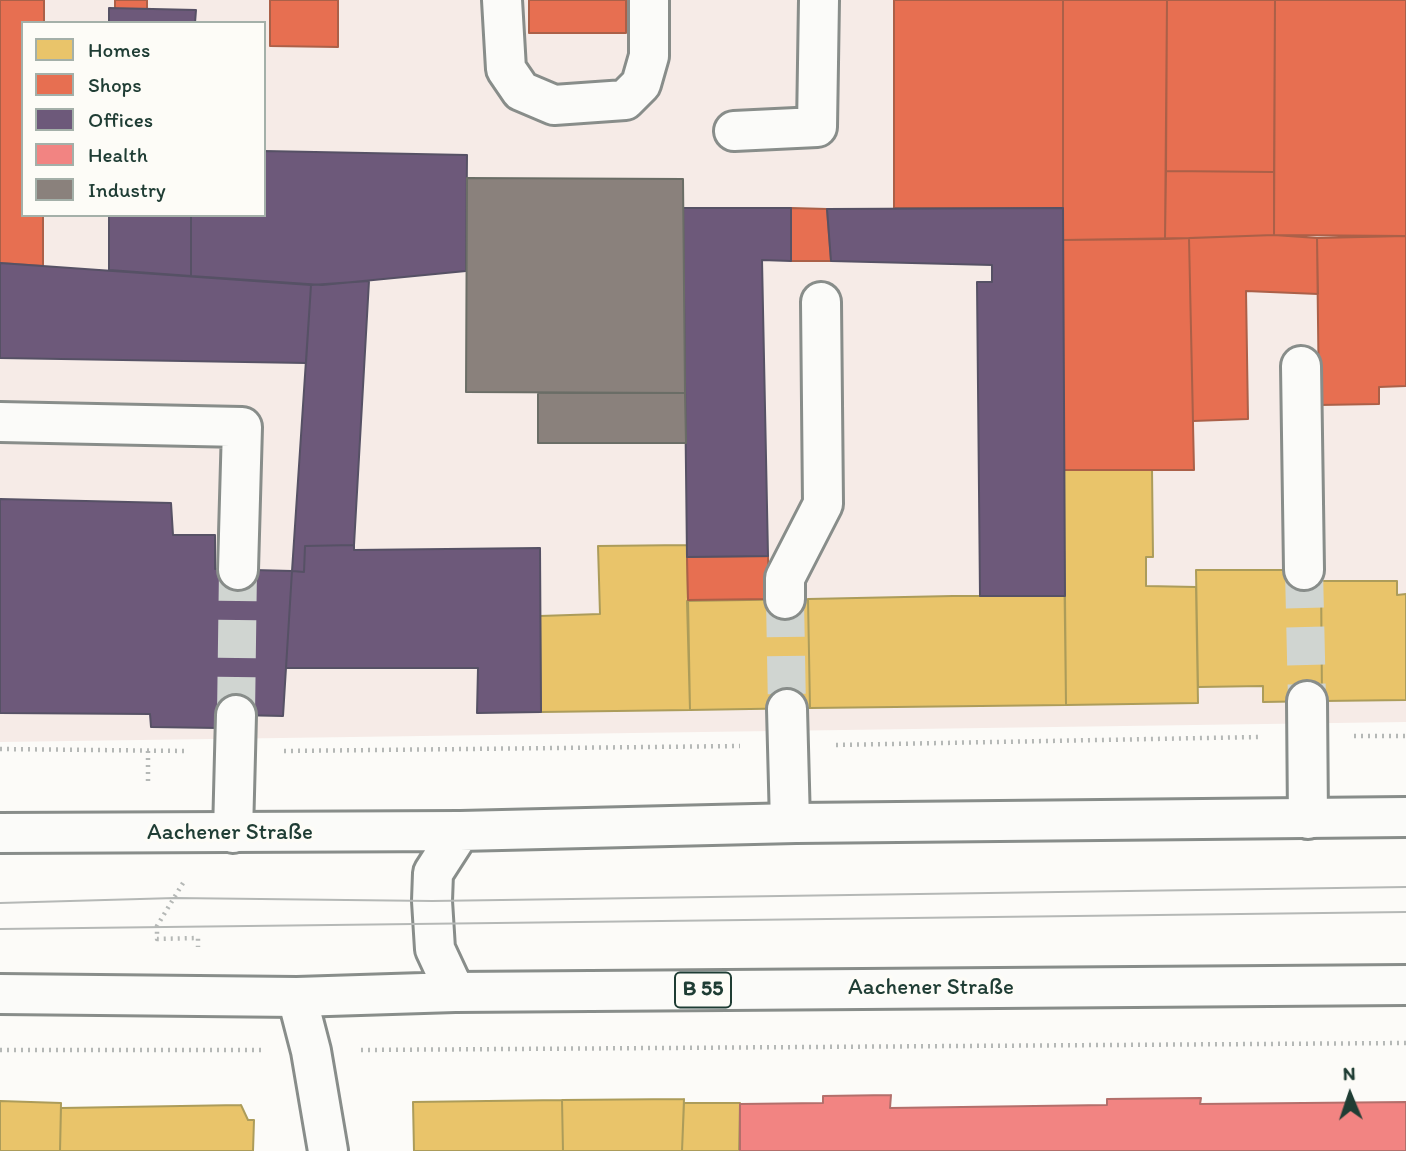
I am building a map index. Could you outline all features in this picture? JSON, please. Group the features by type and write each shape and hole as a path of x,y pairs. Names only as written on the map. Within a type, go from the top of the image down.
{"main road":[{"path":"502,0 506,69 521,91 554,104 625,100 641,84 649,56 649,0"},
{"path":"734,131 817,127 819,0"},
{"path":"785,599 785,578 823,504 821,302"},
{"path":"1301,366 1304,570"},
{"path":"0,422 242,427 238,570"},
{"path":"1307,719 1308,818"},
{"path":"788,727 790,823"},
{"path":"233,834 235,733"},
{"name":"Aachener Straße","path":"0,833 233,834 790,823 1406,817"},
{"path":"455,992 435,948 432,901 433,873 460,831"},
{"name":"Aachener Straße","path":"0,994 297,997 455,992 1406,985"},
{"path":"297,997 311,1051 328,1151"}],"path":[{"path":"0,749 148,751 235,733 1307,719 1406,736"},
{"path":"148,751 149,834"},
{"path":"187,875 158,926 157,940 198,938 200,995 196,1050"},
{"path":"0,1050 311,1051 1406,1043"}],"shaded area":[{"path":"0,0 1406,0 1406,722 0,742"}],"building: Homes":[{"path":"1152,469 1153,557 1146,557 1146,586 1196,587 1198,703 1066,705 1063,470"},
{"path":"687,545 690,710 541,712 540,616 600,614 598,546"},
{"path":"1196,570 1321,570 1322,701 1263,702 1263,686 1198,687"},
{"path":"1321,581 1397,581 1397,595 1406,594 1406,700 1322,701"},
{"path":"1065,596 1066,705 810,708 808,599"},
{"path":"808,599 810,708 690,710 687,601"},
{"path":"684,1099 682,1151 563,1151 562,1100"},
{"path":"562,1100 563,1151 414,1151 413,1102"},
{"path":"0,1101 61,1103 60,1151 0,1151"},
{"path":"684,1103 740,1103 739,1151 682,1151"},
{"path":"241,1105 248,1120 254,1120 253,1151 60,1151 61,1108"}],"building: Shops":[{"path":"0,0 44,0 44,21 21,21 21,217 43,217 43,266 0,263"},
{"path":"115,0 147,0 147,9 115,9"},
{"path":"270,0 338,0 338,47 270,46"},
{"path":"529,0 626,0 626,33 529,33"},
{"path":"894,0 1063,0 1063,208 894,208"},
{"path":"1063,0 1167,0 1165,239 1063,240"},
{"path":"1167,0 1275,0 1274,172 1166,171"},
{"path":"1275,0 1406,0 1406,236 1274,235"},
{"path":"1166,171 1274,172 1274,235 1165,239"},
{"path":"791,208 827,209 831,261 791,261"},
{"path":"1274,235 1317,238 1318,294 1246,291 1248,419 1193,421 1189,238"},
{"path":"1406,236 1406,386 1379,387 1379,404 1319,405 1317,238"},
{"path":"1189,238 1194,470 1063,470 1063,240"},
{"path":"768,556 769,599 688,600 687,557"}],"building: Offices":[{"path":"109,8 196,10 195,21 109,21"},
{"path":"266,151 467,155 466,271 322,285 191,276 191,217 266,217"},
{"path":"683,208 791,208 791,261 762,260 768,556 687,557"},
{"path":"1063,208 1065,596 980,596 977,282 992,282 992,265 831,261 827,209"},
{"path":"109,217 191,217 191,276 109,270"},
{"path":"0,263 311,285 306,363 0,358"},
{"path":"369,281 354,545 305,546 304,572 292,571 311,285"},
{"path":"0,499 171,503 173,535 215,535 215,569 292,571 283,716 236,715 218,728 151,727 150,714 0,713"},
{"path":"354,545 354,550 540,548 541,712 477,713 478,668 286,668 292,571 304,572 305,546"}],"building: Health":[{"path":"891,1095 890,1108 1107,1105 1107,1099 1201,1098 1200,1104 1406,1102 1406,1151 740,1151 740,1104 823,1103 823,1096"}],"building: Industry":[{"path":"467,178 683,179 685,393 466,392"},
{"path":"538,393 685,393 686,443 538,443"}],"tunnel":[{"path":"236,715 238,570"},
{"path":"1304,570 1307,701"},
{"path":"785,599 787,709"}],"tram line":[{"path":"0,903 175,898 432,901 1406,887"},
{"path":"0,929 1406,912"}]}
